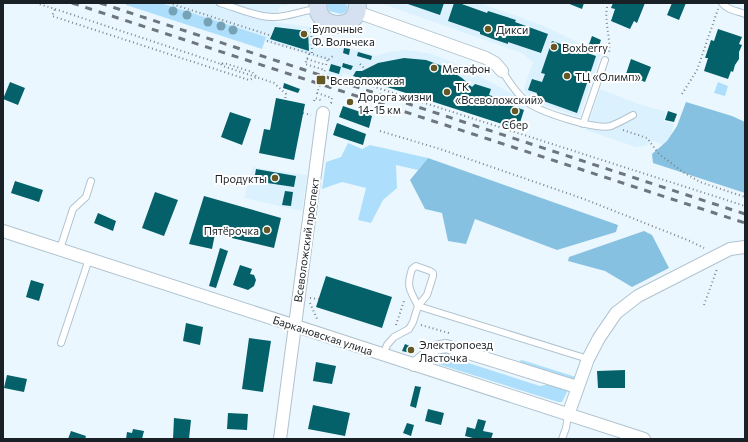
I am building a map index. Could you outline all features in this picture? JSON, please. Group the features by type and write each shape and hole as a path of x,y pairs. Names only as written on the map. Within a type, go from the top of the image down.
{"street":[{"path":"318,6 323,19 333,25 345,24 352,20 357,8 486,58 495,63 502,71"},
{"name":"Всеволожский проспект","path":"280,439 318,114"},
{"name":"Баркановская улица","path":"3,231 644,439"},
{"path":"568,414 588,359 599,338 616,313 638,296 718,255 730,249 745,247"},
{"path":"414,365 435,348 446,346 577,387"}],"lane":[{"path":"220,3 255,14 274,17 290,16 318,6"},
{"path":"720,6 724,6 745,14"},
{"path":"583,124 605,60"},
{"path":"502,71 521,96 530,104 542,110 583,124 610,126 634,115"},
{"path":"60,249 73,209 86,197 91,181"},
{"path":"61,344 89,259"},
{"path":"383,355 387,345 394,337 409,328 413,322 418,306 427,295 433,273 416,266 412,269 408,280 408,286 418,306 588,359"},
{"path":"562,439 566,428 568,414"}],"path":[{"path":"36,3 221,64 224,63 252,72 257,77 274,83 286,94 285,100"},
{"path":"169,3 269,35"},
{"path":"605,60 608,58 610,42 606,16 608,3"},
{"path":"682,94 697,70 720,6"},
{"path":"55,9 52,16 64,21 249,80 257,77"},
{"path":"311,28 312,53"},
{"path":"266,41 328,58 334,55"},
{"path":"309,54 305,64 324,70 317,93 332,98 331,103 315,98 314,101"},
{"path":"307,59 326,65 328,58"},
{"path":"360,64 365,69"},
{"path":"350,79 745,206"},
{"path":"385,90 386,86"},
{"path":"303,113 318,114"},
{"path":"610,126 647,138 659,154 683,172 700,182 745,197"},
{"path":"380,131 440,149 584,199 690,241 718,255 717,270 704,305"},
{"path":"308,302 311,305 319,323"},
{"path":"393,329 396,325 404,302"}],"shaded area":[{"path":"126,3 161,3 266,37 262,49 126,5"},
{"path":"161,3 292,3 285,6 280,5 275,22 315,28 316,38 376,56 389,52 405,50 428,53 448,60 513,94 525,106 518,129 343,73 341,79 327,75 331,62 265,41 266,37"},
{"path":"328,3 345,3 348,7 346,12 341,14 329,11 327,6"},
{"path":"380,3 480,3 544,26 588,47 602,51 579,117 535,102 525,92 524,88 533,62 522,53"},
{"path":"718,82 728,86 725,96 714,93"},
{"path":"600,89 636,103 666,112 664,121 674,124 668,146 653,141 645,146 636,147 586,130"},
{"path":"686,102 732,116 745,122 745,193 653,163 652,154 667,141 677,126"},
{"path":"348,143 362,149 370,145 428,158 418,170 396,165 397,188 383,200 371,223 358,220 366,188 342,182 322,189 326,162 341,157"},
{"path":"428,158 618,225 616,232 557,250 475,219 466,244 448,241 442,213 425,209 410,180"},
{"path":"253,167 307,175 302,211 244,198"},
{"path":"644,231 652,235 669,268 632,287 605,271 568,261 569,257"},
{"path":"444,350 453,354 459,360 540,386 552,384 568,390 562,402 558,402 435,363 435,356"},
{"path":"522,360 576,377 571,380 531,368 519,361"}],"building":[{"path":"405,3 444,3 440,15"},
{"path":"454,3 459,3 487,13 488,11 516,20 515,22 548,34 541,53 508,42 508,44 493,39 480,34 480,32 448,21"},
{"path":"567,3 584,3 582,9"},
{"path":"613,3 645,3 637,23 634,21 630,29 611,21 615,9 611,8"},
{"path":"672,3 686,3 679,20 667,15"},
{"path":"275,27 308,31 309,51 270,39"},
{"path":"718,29 742,37 739,44 742,45 739,52 739,59 733,72 731,71 728,79 704,71 708,58 705,58 711,40 714,41"},
{"path":"592,36 601,40 597,51 588,47"},
{"name":"ТЦ «Олимп»","path":"552,41 596,56 577,113 535,98 537,93 528,90 532,79 542,82 545,74 541,73"},
{"path":"344,48 350,49 349,55 343,53"},
{"path":"358,52 372,56 371,60 357,56"},
{"name":"ТК «Всеволожский»","path":"404,58 426,60 445,67 462,78 472,87 475,84 491,89 489,95 510,102 509,105 524,110 518,129 353,76 356,71 362,71 378,63"},
{"path":"631,59 651,67 645,82 626,74"},
{"path":"343,63 353,66 351,70 342,67"},
{"path":"331,64 341,67 339,74 329,71"},
{"path":"10,82 25,88 18,105 3,99"},
{"path":"284,83 300,89 298,93 283,88"},
{"path":"276,98 305,104 294,160 259,153 264,129 270,130"},
{"path":"343,106 372,116 369,128 339,117"},
{"path":"668,111 677,114 674,122 665,120"},
{"path":"230,112 251,119 242,145 221,137"},
{"path":"337,123 366,134 363,145 333,135"},
{"name":"Продукты","path":"256,169 296,176 294,187 254,181"},
{"path":"15,181 43,190 39,202 11,193"},
{"path":"285,191 293,192 291,206 282,205"},
{"path":"155,192 178,200 164,236 142,228"},
{"path":"204,196 281,218 274,248 215,234 212,249 189,244"},
{"path":"98,213 116,221 113,231 94,223"},
{"path":"220,248 228,251 216,288 209,286"},
{"path":"240,265 252,269 250,274 254,275 256,280 254,286 248,290 233,285"},
{"path":"326,276 392,297 382,328 316,307"},
{"path":"31,280 44,284 39,301 26,297"},
{"path":"186,323 203,327 200,345 183,341"},
{"path":"249,338 271,341 263,392 242,389"},
{"path":"405,344 412,347 410,353 402,351"},
{"path":"316,362 336,366 332,384 313,381"},
{"path":"625,370 625,388 598,388 597,371"},
{"path":"7,375 27,379 24,392 4,388"},
{"path":"415,386 421,387 416,408 410,406"},
{"path":"313,405 350,413 345,436 308,429"},
{"path":"428,409 444,413 441,425 425,421"},
{"path":"228,413 248,414 247,430 227,429"},
{"path":"174,418 191,420 189,439 173,439"},
{"path":"478,419 486,421 483,431 493,433 491,439 477,439 465,436 467,427 475,429"},
{"path":"407,423 414,425 411,436 403,433"},
{"path":"133,429 144,431 142,439 126,439 127,432 132,433"},
{"path":"71,431 86,436 85,439 68,439"}],"railway":[{"path":"72,3 745,223"},
{"path":"100,3 745,214"}],"place":[{"name":"Дикси","path":"488,29"},
{"name":"Булочные Ф. Вольчека","path":"304,34"},
{"name":"Boxberry","path":"554,47"},
{"name":"Мегафон","path":"434,68"},
{"name":"ТЦ «Олимп»","path":"567,76"},
{"name":"Всеволожская","path":"321,80"},
{"name":"ТК «Всеволожский»","path":"447,92"},
{"name":"Дорога жизни 14-15 км","path":"350,102"},
{"name":"Сбер","path":"515,111"},
{"name":"Продукты","path":"275,178"},
{"name":"Пятёрочка","path":"267,230"},
{"name":"Электропоезд Ласточка","path":"411,350"}]}
